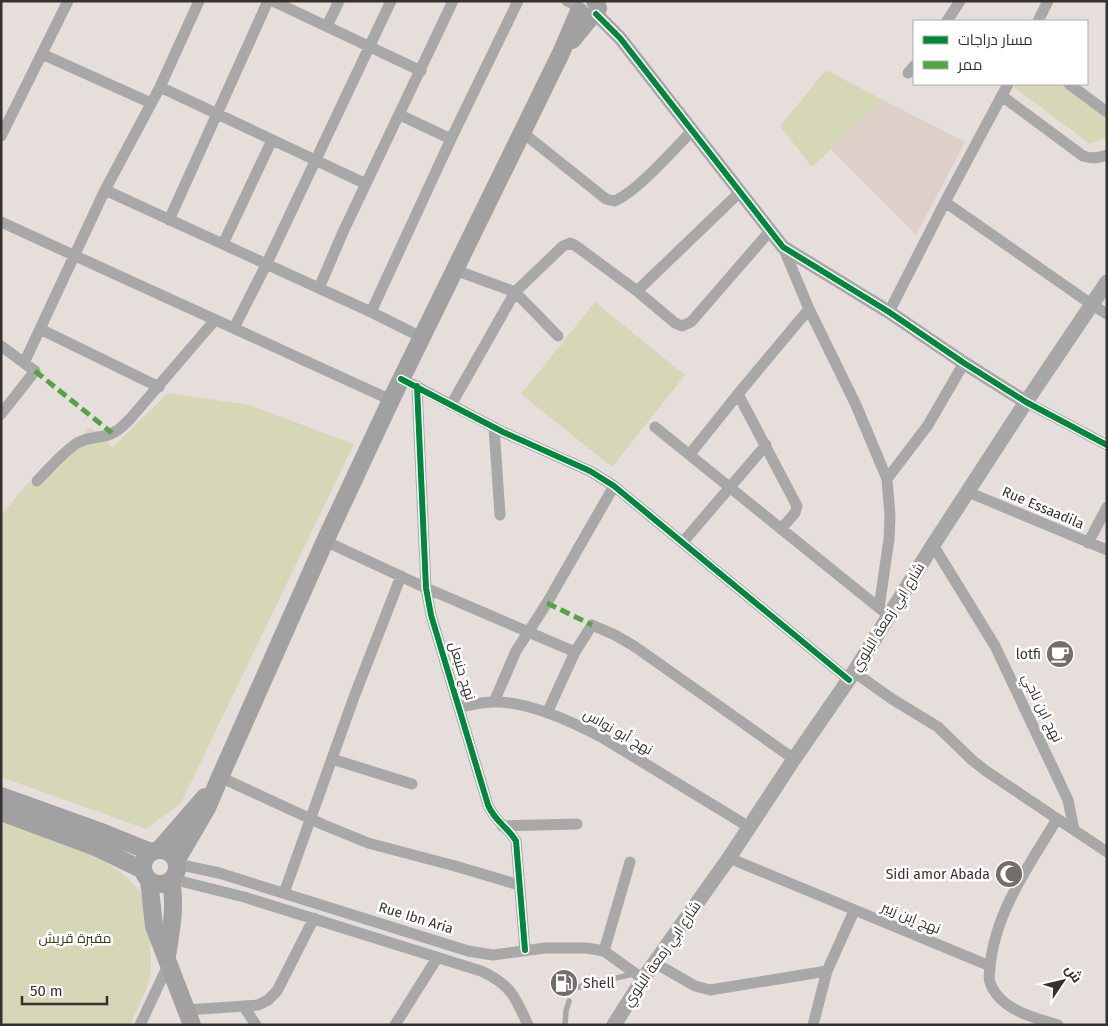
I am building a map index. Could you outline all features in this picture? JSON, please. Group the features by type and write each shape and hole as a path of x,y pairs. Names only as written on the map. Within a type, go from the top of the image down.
{"main road":[{"path":"1,812 93,846 160,884 174,871 207,808 325,541 391,400 409,383 421,337 586,6"},
{"name":"شارع ابي زمعة البلوي","path":"619,1024 639,976 655,963 729,858 794,759 852,676 884,612 933,545 1107,282"},
{"path":"189,1017 154,926 143,863 219,779"},
{"path":"1,796 155,851 166,851 172,855 174,894 168,960"}],"street":[{"path":"1,136 68,1"},
{"path":"24,363 106,190 160,87 199,1"},
{"path":"169,220 268,1"},
{"path":"273,1 421,71"},
{"path":"327,26 338,1"},
{"path":"234,328 316,161 391,1"},
{"path":"319,288 453,1"},
{"path":"371,312 451,139 518,1"},
{"path":"948,20 960,1"},
{"path":"1038,20 1043,3"},
{"path":"586,6 620,38 783,247 809,309 856,405 887,479 890,509 884,612"},
{"path":"42,54 151,103"},
{"path":"889,312 1008,85"},
{"path":"1070,85 1107,112"},
{"path":"160,87 366,184"},
{"path":"1002,96 1083,156 1098,158 1107,154"},
{"path":"400,115 451,139"},
{"path":"522,132 606,199 614,201 624,196 692,131"},
{"path":"223,244 272,140"},
{"path":"106,190 371,312 421,337"},
{"path":"638,291 740,192"},
{"path":"945,202 1107,314"},
{"path":"1,222 391,400"},
{"path":"451,405 515,292 560,248 570,243 576,246 638,291 675,323 682,326 688,324 770,231"},
{"path":"783,247 889,312 1026,402 1107,445"},
{"path":"455,270 515,292 558,336"},
{"path":"690,454 809,309"},
{"path":"37,481 63,454 78,442 88,438 104,436 120,429 215,320"},
{"path":"40,329 158,386"},
{"path":"1,346 35,371 1,414"},
{"path":"887,479 928,425 964,363"},
{"path":"409,383 494,427 590,472 614,486 852,676 938,727 986,771 1107,852"},
{"name":"نهج حنبعل","path":"409,383 426,588 431,615 488,805 492,815 512,834 516,841 525,950"},
{"path":"738,394 798,506 795,513 781,529"},
{"path":"494,427 500,515"},
{"path":"655,427 884,612"},
{"path":"684,542 766,445"},
{"path":"494,702 516,651 614,486"},
{"name":"Rue Essaadila","path":"968,492 1107,550"},
{"path":"1088,543 1107,507"},
{"path":"325,541 426,588 575,652"},
{"name":"نهج ابن ناجي","path":"933,545 995,646 1068,800 1074,830"},
{"path":"284,893 310,818 401,576"},
{"path":"547,713 575,652 592,625 615,636 648,656 794,759"},
{"name":"نهج أبو نواس","path":"460,707 494,702 508,703 547,713 579,725 749,828"},
{"path":"332,759 412,784"},
{"path":"219,779 368,843 519,885"},
{"path":"1057,819 1023,875 1014,894 992,948 990,982 1002,1000 1022,1013 1058,1025"},
{"path":"502,826 577,824"},
{"name":"نهج إبن زبير","path":"729,858 990,966"},
{"path":"604,951 630,862"},
{"path":"174,871 244,897 495,977 506,985 516,998 528,1025"},
{"name":"Rue Ibn Aria","path":"174,871 212,871 468,951 493,954 569,947 604,951 639,976"},
{"path":"814,1025 828,971 854,911"},
{"path":"189,1017 263,1004 274,996 314,918"},
{"path":"394,1025 437,958"},
{"path":"140,1025 168,960"},
{"path":"655,963 695,986 710,990 828,971"},
{"path":"244,1007 256,1025"}],"lane":[{"path":"578,987 585,983 639,976"},
{"path":"565,1025 569,1001"}],"shaded area":[{"path":"883,100 965,142 916,235 831,150"}],"green space":[{"path":"826,70 883,100 812,167 780,126"},
{"path":"1015,85 1069,85 1107,112 1107,137 1090,144 1014,87"},
{"path":"595,302 685,375 612,467 521,394"},
{"path":"168,393 249,405 354,444 181,803 146,829 1,777 1,515 29,482 39,488 90,427 113,447"},
{"name":"مقبرة قريش","path":"1,821 56,839 94,856 127,877 139,890 147,918 151,957 150,975 145,993 130,1025 1,1025"}],"marked path":[{"path":"35,371 112,433"},
{"path":"547,603 592,625"}],"cycle path":[{"path":"596,14 620,38 783,247 889,312 1026,402 1107,445"},
{"path":"401,379 503,432 590,471 614,486 849,680"},
{"path":"417,386 426,588 431,615 488,805 494,816 516,841 525,950"}],"place":[{"name":"lotfi","path":"1060,654"},
{"name":"Sidi amor Abada","path":"1009,874"},
{"name":"Shell","path":"564,983"}]}
